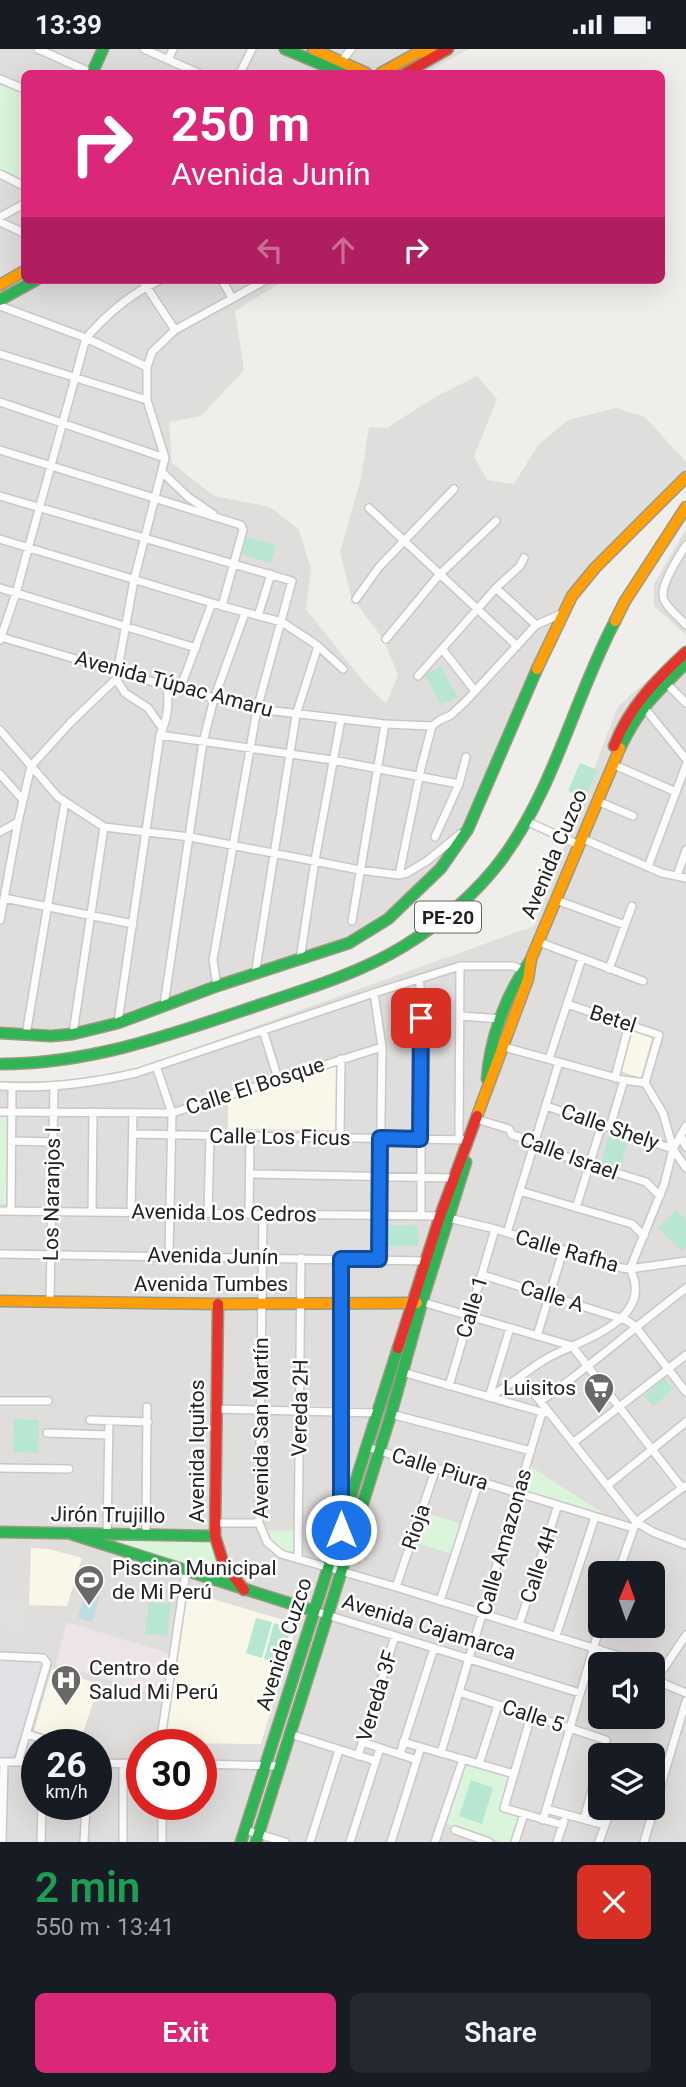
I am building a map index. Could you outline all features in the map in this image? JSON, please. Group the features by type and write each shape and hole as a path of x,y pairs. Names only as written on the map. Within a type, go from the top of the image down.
{"main road":[{"path":"93,70 103,49"},
{"path":"285,49 341,68"},
{"path":"313,49 341,68"},
{"path":"386,70 417,53 436,51"},
{"path":"410,70 436,51"},
{"path":"0,285 21,273"},
{"path":"0,300 29,284"},
{"name":"PE-20","path":"0,1033 73,1034 118,1023 217,986 349,943 388,919 441,868 468,829 561,613 582,583 686,477"},
{"name":"PE-20","path":"0,1064 65,1061 125,1048 326,983 375,964 451,915 489,876 526,821 610,630 625,601 686,507"},
{"name":"Avenida Cuzco","path":"487,1086 486,1071 501,1019 522,970 539,942 612,764 633,720 686,652"},
{"name":"Avenida Cuzco","path":"612,764 614,746 625,720 639,698 686,663"},
{"name":"Avenida Cuzco","path":"241,1842 378,1413 417,1303 444,1217 464,1140 476,1119 504,1047 528,979 531,959"},
{"name":"Avenida Cuzco","path":"258,1838 391,1414 426,1261 465,1165 464,1140"},
{"name":"Avenida Tumbes","path":"0,1301 417,1303"},
{"name":"Avenida Iquitos","path":"218,1304 215,1536 223,1562 244,1590"},
{"name":"Jirón Trujillo","path":"0,1532 215,1536"},
{"name":"Avenida Cajamarca","path":"68,1533 314,1611"}],"street":[{"path":"38,49 85,70"},
{"path":"144,49 191,70"},
{"path":"168,60 173,49"},
{"path":"242,70 252,49"},
{"path":"341,68 351,49"},
{"path":"0,79 21,88"},
{"path":"0,174 21,184"},
{"path":"21,206 0,220 21,231"},
{"path":"1,639 86,338 143,284"},
{"path":"145,284 175,330"},
{"path":"224,284 232,298"},
{"path":"0,920 4,898 3,882 32,766 116,675 134,580 163,473 164,458 147,400 147,366 152,352 175,330 259,284"},
{"path":"0,306 86,338 147,366"},
{"path":"0,354 147,400"},
{"path":"0,402 164,458"},
{"path":"0,450 242,527 222,606"},
{"path":"163,473 188,497 222,520"},
{"path":"356,599 379,567 454,489"},
{"path":"0,496 292,581 249,748 213,960 217,986"},
{"path":"369,508 517,646"},
{"path":"386,639 439,575 496,521"},
{"path":"0,539 282,622 318,646 343,669"},
{"path":"685,548 663,587 663,595 665,602 686,625"},
{"path":"418,676 520,566 524,558"},
{"path":"258,616 271,574"},
{"path":"0,588 196,647"},
{"path":"496,589 536,625"},
{"path":"180,689 212,603"},
{"path":"164,1006 204,742 214,699 245,613"},
{"path":"399,875 432,726 451,715 536,625 561,613"},
{"name":"Avenida Túpac Amaru","path":"1,639 116,675 257,709 385,724 432,726"},
{"path":"254,975 296,715 318,646"},
{"path":"443,650 475,691"},
{"path":"116,675 125,693 148,708 162,732 204,742 290,753 459,784"},
{"path":"663,680 686,703"},
{"path":"118,1023 146,831 162,732 169,706 167,686"},
{"path":"643,706 686,762 648,867"},
{"path":"300,960 341,719"},
{"path":"352,921 385,724"},
{"path":"0,730 65,802 104,827 190,837 399,875 421,865 454,837 468,829"},
{"path":"435,837 459,784 466,757"},
{"path":"612,764 676,793"},
{"path":"0,777 23,800"},
{"path":"597,801 633,816"},
{"path":"26,1035 65,802"},
{"path":"526,821 648,867 686,878"},
{"path":"0,832 18,822"},
{"path":"73,1034 104,827"},
{"path":"677,876 686,850"},
{"path":"4,898 133,924"},
{"path":"556,900 625,925"},
{"path":"609,968 632,906"},
{"path":"539,942 643,981"},
{"path":"549,1059 582,958"},
{"path":"460,966 464,1140"},
{"path":"0,1086 54,1086 113,1079 460,966 513,966 522,970"},
{"path":"419,979 421,1216"},
{"path":"374,993 382,1047 379,1259"},
{"name":"Betel","path":"567,1004 659,1035 645,1083"},
{"path":"461,1016 501,1019"},
{"path":"615,1078 629,1025"},
{"path":"263,1030 278,1079"},
{"name":"Calle El Bosque","path":"0,1112 172,1113 382,1047"},
{"path":"504,1047 615,1078 645,1083 663,1113 673,1149 686,1168"},
{"path":"340,1138 341,1059"},
{"path":"507,1233 559,1062"},
{"path":"156,1066 172,1113 169,1256"},
{"path":"576,1208 624,1080"},
{"name":"Los Naranjos I","path":"50,1301 54,1086"},
{"path":"11,1211 12,1087"},
{"name":"Calle Shely","path":"546,1106 673,1149"},
{"path":"92,1212 93,1112"},
{"path":"131,1212 133,1112"},
{"name":"Calle Israel","path":"476,1119 509,1129 512,1135 535,1141 541,1149 646,1182 660,1196"},
{"path":"489,1397 544,1360 608,1329 634,1301 635,1281 631,1269 660,1196 673,1149 686,1126"},
{"name":"Calle Los Ficus","path":"133,1134 464,1140"},
{"path":"208,1213 210,1136"},
{"path":"249,1214 250,1136"},
{"path":"681,1136 686,1147"},
{"path":"12,1141 53,1142"},
{"path":"250,1174 453,1178"},
{"path":"520,1191 632,1224 644,1236"},
{"name":"Avenida Los Cedros","path":"0,1211 444,1217"},
{"name":"Avenida San Martín","path":"263,1214 259,1524 270,1546 281,1554 608,1652"},
{"name":"Calle Rafha","path":"444,1217 495,1229 631,1269 686,1261"},
{"name":"Calle 1","path":"449,1385 495,1229"},
{"path":"537,1336 563,1251"},
{"name":"Avenida Junín","path":"0,1254 426,1261"},
{"name":"Vereda 2H","path":"299,1559 301,1258"},
{"path":"341,1259 341,1530"},
{"name":"Calle A","path":"482,1275 621,1318 635,1326"},
{"path":"541,1401 588,1368 635,1326 686,1287"},
{"path":"417,1303 572,1346 684,1486 635,1525 622,1561"},
{"path":"635,1326 686,1392"},
{"path":"489,1397 510,1328"},
{"path":"574,1441 686,1355"},
{"path":"402,1372 553,1415"},
{"path":"520,1377 574,1441 635,1525"},
{"path":"0,1401 48,1401"},
{"path":"146,1535 148,1407"},
{"path":"215,1409 378,1413"},
{"name":"Calle Amazonas","path":"441,1753 542,1412"},
{"path":"391,1414 531,1451"},
{"path":"90,1420 148,1422"},
{"path":"107,1534 109,1421"},
{"path":"608,1485 686,1422"},
{"path":"47,1433 108,1435"},
{"name":"Calle Piura","path":"367,1447 595,1517 635,1525 686,1545"},
{"path":"0,1468 69,1469"},
{"name":"Rioja","path":"396,1587 436,1468"},
{"path":"440,1601 479,1481"},
{"name":"Calle 4H","path":"519,1625 558,1505"},
{"path":"556,1636 595,1517"},
{"path":"215,1523 259,1524"},
{"path":"162,1729 186,1571"},
{"name":"Avenida Cajamarca","path":"314,1611 580,1693"},
{"path":"665,1666 686,1635"},
{"name":"Vereda 3F","path":"358,1756 395,1636"},
{"path":"543,1820 598,1638"},
{"path":"400,1754 434,1648"},
{"path":"596,1648 600,1652"},
{"path":"0,1656 43,1658 47,1663 28,1729"},
{"path":"665,1684 686,1693"},
{"name":"Calle 5","path":"459,1692 606,1740 605,1743"},
{"path":"644,1842 686,1702"},
{"path":"479,1764 498,1705"},
{"path":"531,1716 504,1808 563,1825"},
{"path":"290,1734 376,1762"},
{"path":"362,1742 416,1760"},
{"path":"403,1742 514,1774"},
{"path":"391,1842 421,1747"},
{"path":"350,1842 380,1748"},
{"path":"310,1842 339,1750"},
{"path":"2,1842 2,1762 18,1762 21,1753"},
{"path":"435,1842 463,1759"},
{"path":"112,1763 126,1763"},
{"path":"123,1763 123,1842"},
{"path":"217,1765 280,1766"},
{"path":"584,1819 588,1804"},
{"path":"546,1808 605,1825"},
{"path":"515,1842 524,1814"},
{"path":"558,1842 567,1814"},
{"path":"41,1842 42,1820"},
{"path":"85,1842 86,1820"},
{"path":"162,1820 162,1842"},
{"path":"599,1842 607,1820"},
{"path":"245,1829 258,1838 285,1842"},
{"path":"455,1830 489,1842"}],"shaded area":[{"path":"0,49 469,49 430,70 21,70 21,284 278,284 235,311 244,370 201,416 169,422 172,463 214,496 270,507 299,530 311,569 306,609 363,681 386,704 398,675 383,639 351,596 340,552 361,478 369,427 387,428 435,397 477,376 497,399 474,456 487,480 514,484 538,445 568,420 616,408 645,417 686,462 686,469 569,596 481,796 434,871 383,919 351,939 86,1029 18,1030 0,1027"},
{"path":"686,529 686,635 654,606 654,584"},
{"path":"686,647 686,1842 0,1842 0,1081 76,1081 148,1065 534,926 618,706"},
{"path":"633,1031 652,1038 641,1078 621,1071"},
{"path":"337,1063 337,1130 228,1129 228,1098"},
{"path":"31,1548 49,1549 82,1558 67,1606 29,1605"},
{"path":"186,1591 297,1624 261,1744 217,1744 217,1729 167,1729"},
{"path":"0,1597 27,1598 26,1632 0,1631"},
{"path":"67,1622 171,1654 165,1697 56,1664"},
{"path":"0,1660 41,1662 43,1664 24,1729 21,1729 16,1755 0,1756"},
{"name":"Centro de Salud Mi Perú","path":"52,1669 99,1684 84,1729 35,1729"},
{"path":"149,1696 164,1701 161,1729 143,1729"}],"green space":[{"path":"0,83 21,93 21,179 0,169"},
{"path":"246,537 276,545 271,563 241,554"},
{"path":"441,667 458,697 441,704 424,675"},
{"path":"580,763 597,770 585,798 568,791"},
{"path":"0,1117 8,1117 6,1204 0,1204"},
{"path":"609,1136 628,1140 620,1168 601,1164"},
{"path":"676,1210 686,1220 686,1246 682,1251 658,1228"},
{"path":"387,1225 418,1226 418,1246 386,1246"},
{"path":"664,1378 673,1389 653,1407 644,1396"},
{"path":"14,1419 39,1420 38,1453 13,1452"},
{"path":"531,1466 540,1473 606,1515 523,1490"},
{"path":"426,1513 462,1524 452,1554 417,1543"},
{"path":"264,1530 296,1531 296,1555 275,1549"},
{"path":"210,1537 229,1576 227,1579 92,1538"},
{"path":"149,1602 171,1604 167,1636 145,1634"},
{"path":"256,1618 272,1622 262,1658 246,1653"},
{"path":"274,1623 291,1628 281,1664 264,1659"},
{"path":"465,1764 509,1778 501,1808 521,1816 513,1842 501,1842 446,1824"},
{"path":"471,1780 493,1788 482,1824 459,1816"}],"water":[{"name":"Piscina Municipal de Mi Perú","path":"86,1591 100,1595 92,1622 78,1618"}],"traffic: fast":[{"path":"93,70 103,49"},
{"path":"285,49 335,70"},
{"path":"0,300 29,284"},
{"path":"0,1064 34,1063 101,1053 198,1026 352,972 387,956 431,928 480,885 502,859 520,831 550,773 615,621"},
{"path":"620,748 641,711 686,663"},
{"path":"0,1033 51,1036 73,1034 118,1023 217,986 349,943 388,919 441,868 468,829 537,669"},
{"path":"487,1079 501,1017 530,961"},
{"path":"256,1842 391,1414 422,1302 466,1162"},
{"path":"241,1842 398,1348"},
{"path":"0,1532 215,1536"},
{"path":"68,1533 314,1611"}],"traffic: slow":[{"path":"313,49 359,70"},
{"path":"386,70 417,53 435,49"},
{"path":"0,285 21,273"},
{"path":"537,669 572,596 595,568 686,477"},
{"path":"615,621 686,507"},
{"path":"477,1116 528,979 531,959 620,748"},
{"path":"0,1301 417,1303"}],"traffic: jam":[{"path":"411,70 448,49"},
{"path":"614,746 635,707 686,652"},
{"path":"398,1348 440,1216 477,1116"},
{"path":"218,1304 215,1536 223,1562 244,1590"}],"place":[{"name":"Luisitos","path":"599,1415"},
{"name":"Piscina Municipal de Mi Perú","path":"89,1607"},
{"name":"Centro de Salud Mi Perú","path":"66,1707"}],"route":[{"path":"341,1530 341,1259 379,1259 380,1138 420,1139 421,1018"}]}
